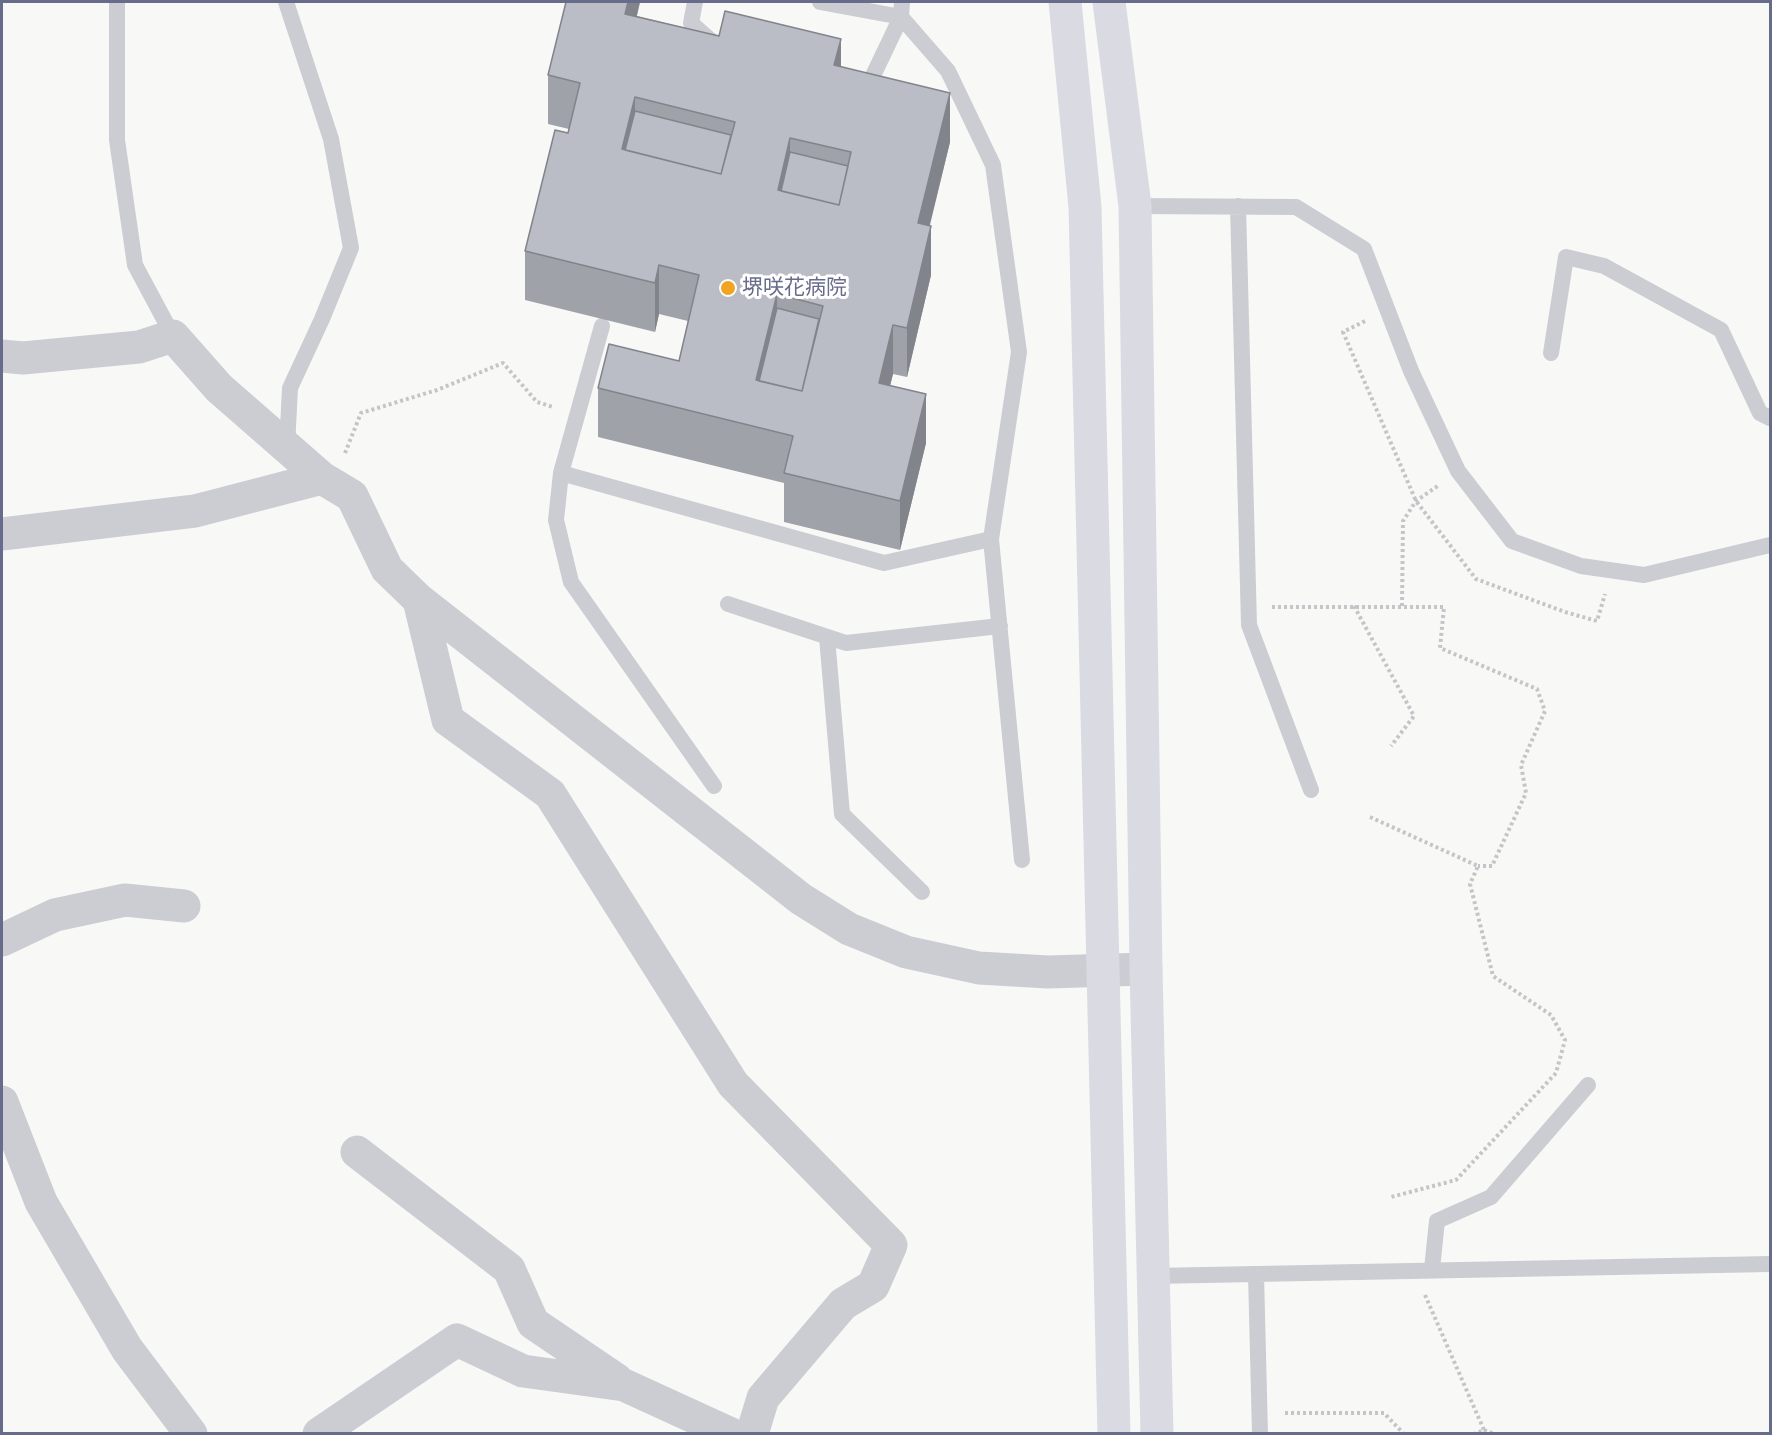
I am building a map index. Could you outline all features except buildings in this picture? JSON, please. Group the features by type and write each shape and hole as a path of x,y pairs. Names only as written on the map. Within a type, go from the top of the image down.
{"street":[{"path":"1065,2 1085,207 1114,1434"},
{"path":"1109,2 1135,206 1146,969 1157,1434"},
{"path":"2,356 23,358 139,347 173,336 219,387 328,481 352,496 387,569 419,600 801,899 849,929 906,952 979,968 1048,972 1146,969"},
{"path":"2,534 195,511 328,481"},
{"path":"419,600 448,720 550,794 733,1084 891,1245 873,1286 843,1304 763,1398 752,1434"},
{"path":"2,940 55,915 125,900 184,906"},
{"path":"2,1102 40,1202 127,1349 190,1434"},
{"path":"357,1152 509,1269 533,1323 624,1385 730,1434"},
{"path":"319,1434 457,1340 523,1371 624,1385"}],"lane":[{"path":"117,2 117,140 135,266 173,336"},
{"path":"286,2 331,139 351,248 290,388 287,447"},
{"path":"695,2 692,23 717,46 728,49"},
{"path":"820,2 902,9 948,71 993,165 1019,352 991,539 1022,860"},
{"path":"837,74 870,82 902,9"},
{"path":"1135,206 1296,207 1364,249 1411,371 1458,471 1512,541 1581,566 1644,575 1770,545"},
{"path":"1238,206 1249,625 1311,790"},
{"path":"1551,353 1566,257 1604,266 1720,330 1760,413 1770,418"},
{"path":"602,326 561,473 556,520 571,582 714,786"},
{"path":"561,473 884,563 991,539"},
{"path":"728,604 846,643 1000,627"},
{"path":"827,637 842,814 922,892"},
{"path":"1432,1269 1437,1221 1491,1197 1588,1085"},
{"path":"1153,1276 1770,1264"},
{"path":"1256,1274 1260,1434"}],"path":[{"path":"328,481 361,413 438,390 503,363 537,402 578,414"},
{"path":"1402,606 1403,521 1416,501 1458,471"},
{"path":"1354,606 1414,716 1391,746"},
{"path":"1249,607 1444,607 1440,648 1537,689 1545,711 1521,765 1526,794 1492,866 1478,866 1370,817"},
{"path":"1391,1197 1456,1180 1556,1074 1566,1040 1551,1016 1493,976 1470,884 1478,866"},
{"path":"1414,1270 1484,1430"},
{"path":"1259,1413 1383,1413 1404,1434"},
{"path":"1474,1434 1484,1430 1494,1434"}],"place":[{"name":"堺咲花病院","path":"728,288"}]}
